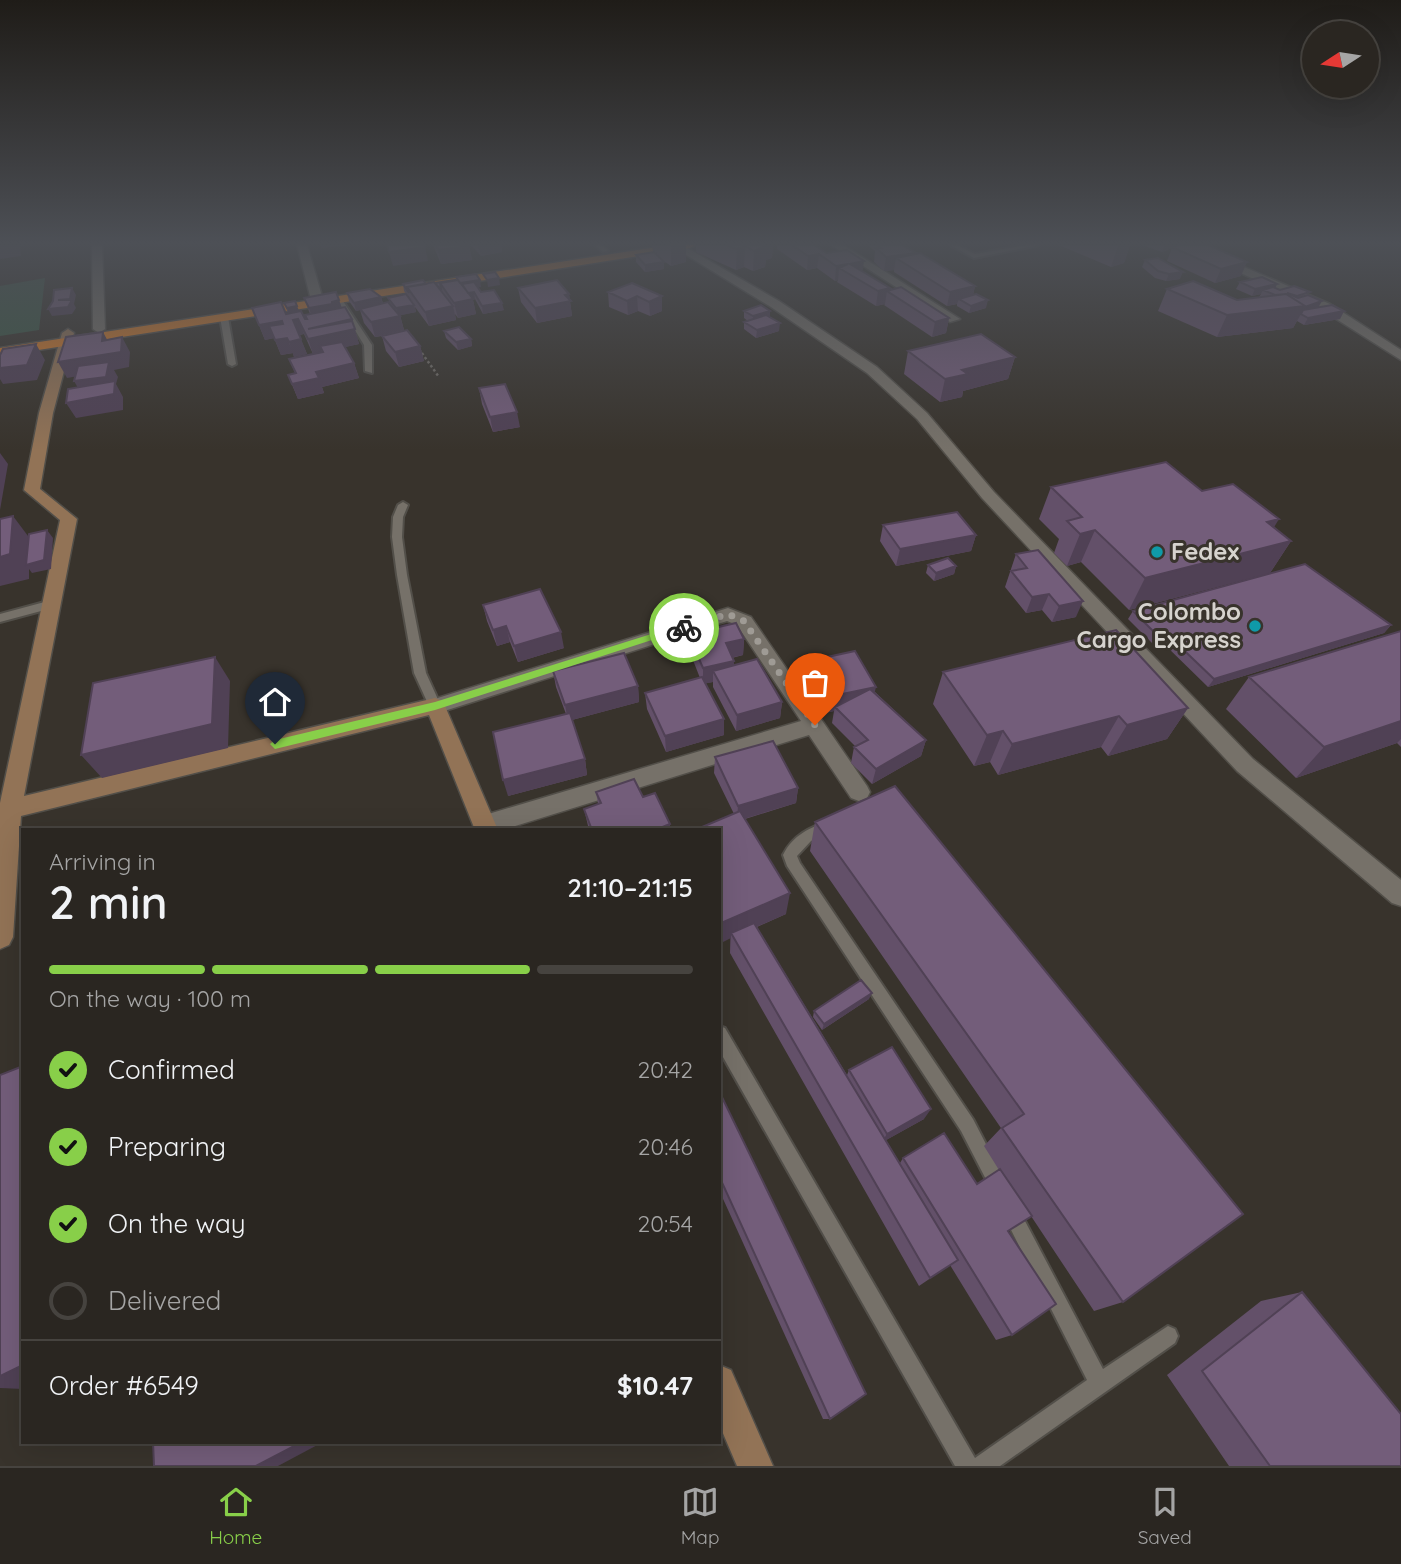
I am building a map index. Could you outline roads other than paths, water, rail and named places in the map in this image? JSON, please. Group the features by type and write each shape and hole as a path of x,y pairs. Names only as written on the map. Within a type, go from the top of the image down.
{"highway":[{"path":"0,352 99,329 201,313"},
{"path":"0,344 67,338 247,313"}],"main road":[{"path":"0,937 10,809 69,519 32,490 46,413 67,338"},
{"path":"10,809 435,706 486,827"},
{"path":"721,1387 755,1466"}],"street":[{"path":"99,313 99,329"},
{"path":"789,313 872,370 922,416 988,495 1245,765 1401,895"},
{"path":"947,313 954,318"},
{"path":"1336,313 1401,356"},
{"path":"435,706 728,614 744,621 859,793"},
{"path":"486,827 815,725"}],"lane":[{"path":"349,313 368,345 369,371"},
{"path":"224,317 232,364"},
{"path":"402,505 397,537 402,575 420,673 435,706"},
{"path":"0,618 52,604"},
{"path":"846,821 806,835 796,844 790,855 794,866 967,1125 1100,1384"},
{"path":"721,1037 967,1466"},
{"path":"982,1466 1168,1336"}],"place":[{"name":"Fedex","path":"1157,552"},
{"name":"Colombo Cargo Express","path":"1255,626"}]}
